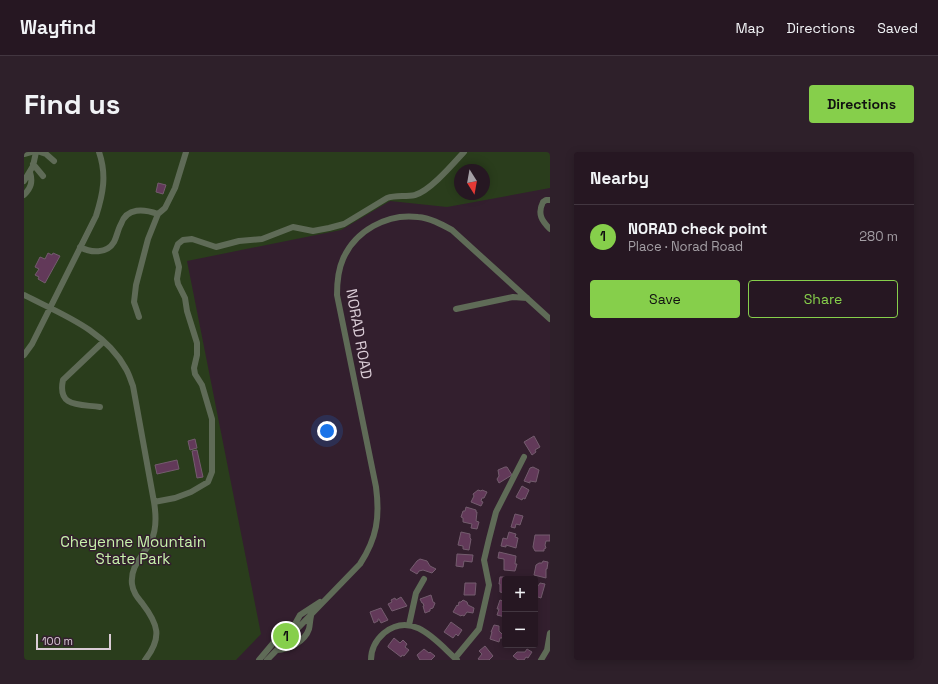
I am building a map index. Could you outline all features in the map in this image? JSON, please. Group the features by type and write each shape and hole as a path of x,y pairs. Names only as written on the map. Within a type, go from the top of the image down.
{"street":[{"path":"24,154 32,152"},
{"path":"24,181 30,172 36,152"},
{"path":"40,152 46,154 54,161"},
{"path":"24,355 32,344 96,216 102,196 103,175 99,152"},
{"path":"139,317 134,302 136,285 148,239 158,214 165,208 175,188 186,152"},
{"path":"154,502 175,498 191,492 208,482 212,472 212,419 202,385 195,374 194,368 197,349 185,298 177,279 179,267 175,252 178,244 184,240 192,239 216,247 239,241 262,239 293,227 313,231 338,226 387,198 415,195 424,191 436,182 464,152"},
{"path":"33,164 43,176"},
{"path":"24,195 29,190 32,181 30,172"},
{"path":"550,200 543,202 540,215 550,229"},
{"path":"80,247 87,251 94,252 110,246 114,242 124,217 134,210 147,210 158,214"},
{"name":"NORAD ROAD","path":"267,660 360,564 369,550 377,523 378,510 376,487 337,295 338,273 347,250 364,232 385,220 408,216 429,219 452,230 550,319"},
{"path":"24,295 82,324 113,350 126,369 133,386 156,516 152,540 134,565 132,575 132,586 135,594 152,617 155,624 155,643 153,650 146,660"},
{"path":"456,309 513,297 528,298"},
{"path":"100,407 72,404 65,399 62,393 62,386 63,380 103,342"},
{"path":"371,660 373,647 378,639 385,632 396,626 409,625 427,632 456,659 479,629 489,585 484,560 496,512 502,503 524,457"},
{"path":"409,625 416,593 424,579"},
{"name":"NORAD ROAD","path":"259,660 280,635 295,624 300,615 319,603 337,588"},
{"name":"NORAD ROAD","path":"277,650 285,650 297,644 308,632 311,616"},
{"path":"541,660 547,650 550,633"}],"green space":[{"name":"Cheyenne Mountain State Park","path":"24,152 550,152 550,188 490,199 490,164 454,164 454,200 485,200 447,207 390,201 341,230 187,261 261,634 236,660 24,660"}],"building":[{"path":"158,183 166,185 163,194 156,192"},
{"path":"48,253 52,255 53,253 60,256 45,283 38,279 39,277 35,275 39,269 35,267 40,257 45,259"},
{"path":"534,436 540,447 535,450 536,452 532,455 524,442"},
{"path":"195,439 197,448 190,450 188,441"},
{"path":"197,450 203,477 197,478 192,451"},
{"path":"177,460 179,469 157,474 155,465"},
{"path":"507,467 512,475 499,483 497,479 499,476 498,470"},
{"path":"533,467 539,470 536,482 530,481 530,483 524,481 530,468"},
{"path":"522,486 529,490 525,499 523,498 522,500 516,497"},
{"path":"478,490 487,492 484,498 482,498 481,501 483,502 481,506 471,502 474,496 473,494"},
{"path":"466,507 476,510 477,512 476,521 479,522 477,529 471,528 472,524 463,522 463,518 461,517"},
{"path":"515,514 523,516 520,525 516,524 515,528 511,527"},
{"path":"461,532 470,534 471,539 469,550 463,549 463,546 458,545"},
{"path":"509,532 516,534 515,537 518,538 516,548 506,545 506,547 501,546 503,538 507,539"},
{"path":"535,535 550,535 550,541 546,541 546,548 544,551 535,551 533,547"},
{"path":"499,552 516,556 515,564 517,564 515,571 504,570 504,559 498,558"},
{"path":"457,554 473,555 472,562 464,561 463,567 456,566"},
{"path":"420,559 427,561 430,566 436,569 432,573 423,570 419,571 417,574 410,570"},
{"path":"543,561 548,562 546,578 534,575 536,565 542,563"},
{"path":"500,577 502,577 502,592 500,592"},
{"path":"465,583 476,583 475,595 464,595"},
{"path":"540,583 545,584 541,598 538,597"},
{"path":"431,595 433,602 435,603 430,611 425,613 423,603 420,599"},
{"path":"401,597 407,606 392,611 388,604 392,602 391,600 395,598 396,600"},
{"path":"463,600 474,608 473,613 467,612 464,616 461,616 453,612 457,605 458,606 459,602"},
{"path":"500,600 502,601 502,616 497,615 499,609 497,609"},
{"path":"381,608 388,620 381,623 378,619 378,621 374,623 370,612"},
{"path":"451,622 462,630 458,636 456,634 453,638 444,632"},
{"path":"494,625 499,626 499,631 502,634 502,638 500,638 499,642 490,639"},
{"path":"394,638 400,643 403,640 407,644 405,647 409,650 404,656 402,655 401,657 388,647"},
{"path":"485,646 493,656 489,660 480,660 478,659 482,654 479,651"},
{"path":"424,649 435,656 431,660 420,660 417,655"},
{"path":"527,649 532,652 528,658 526,657 524,660 518,660 513,656 517,652 525,652"}],"place":[{"name":"NORAD check point","path":"286,636"}]}
